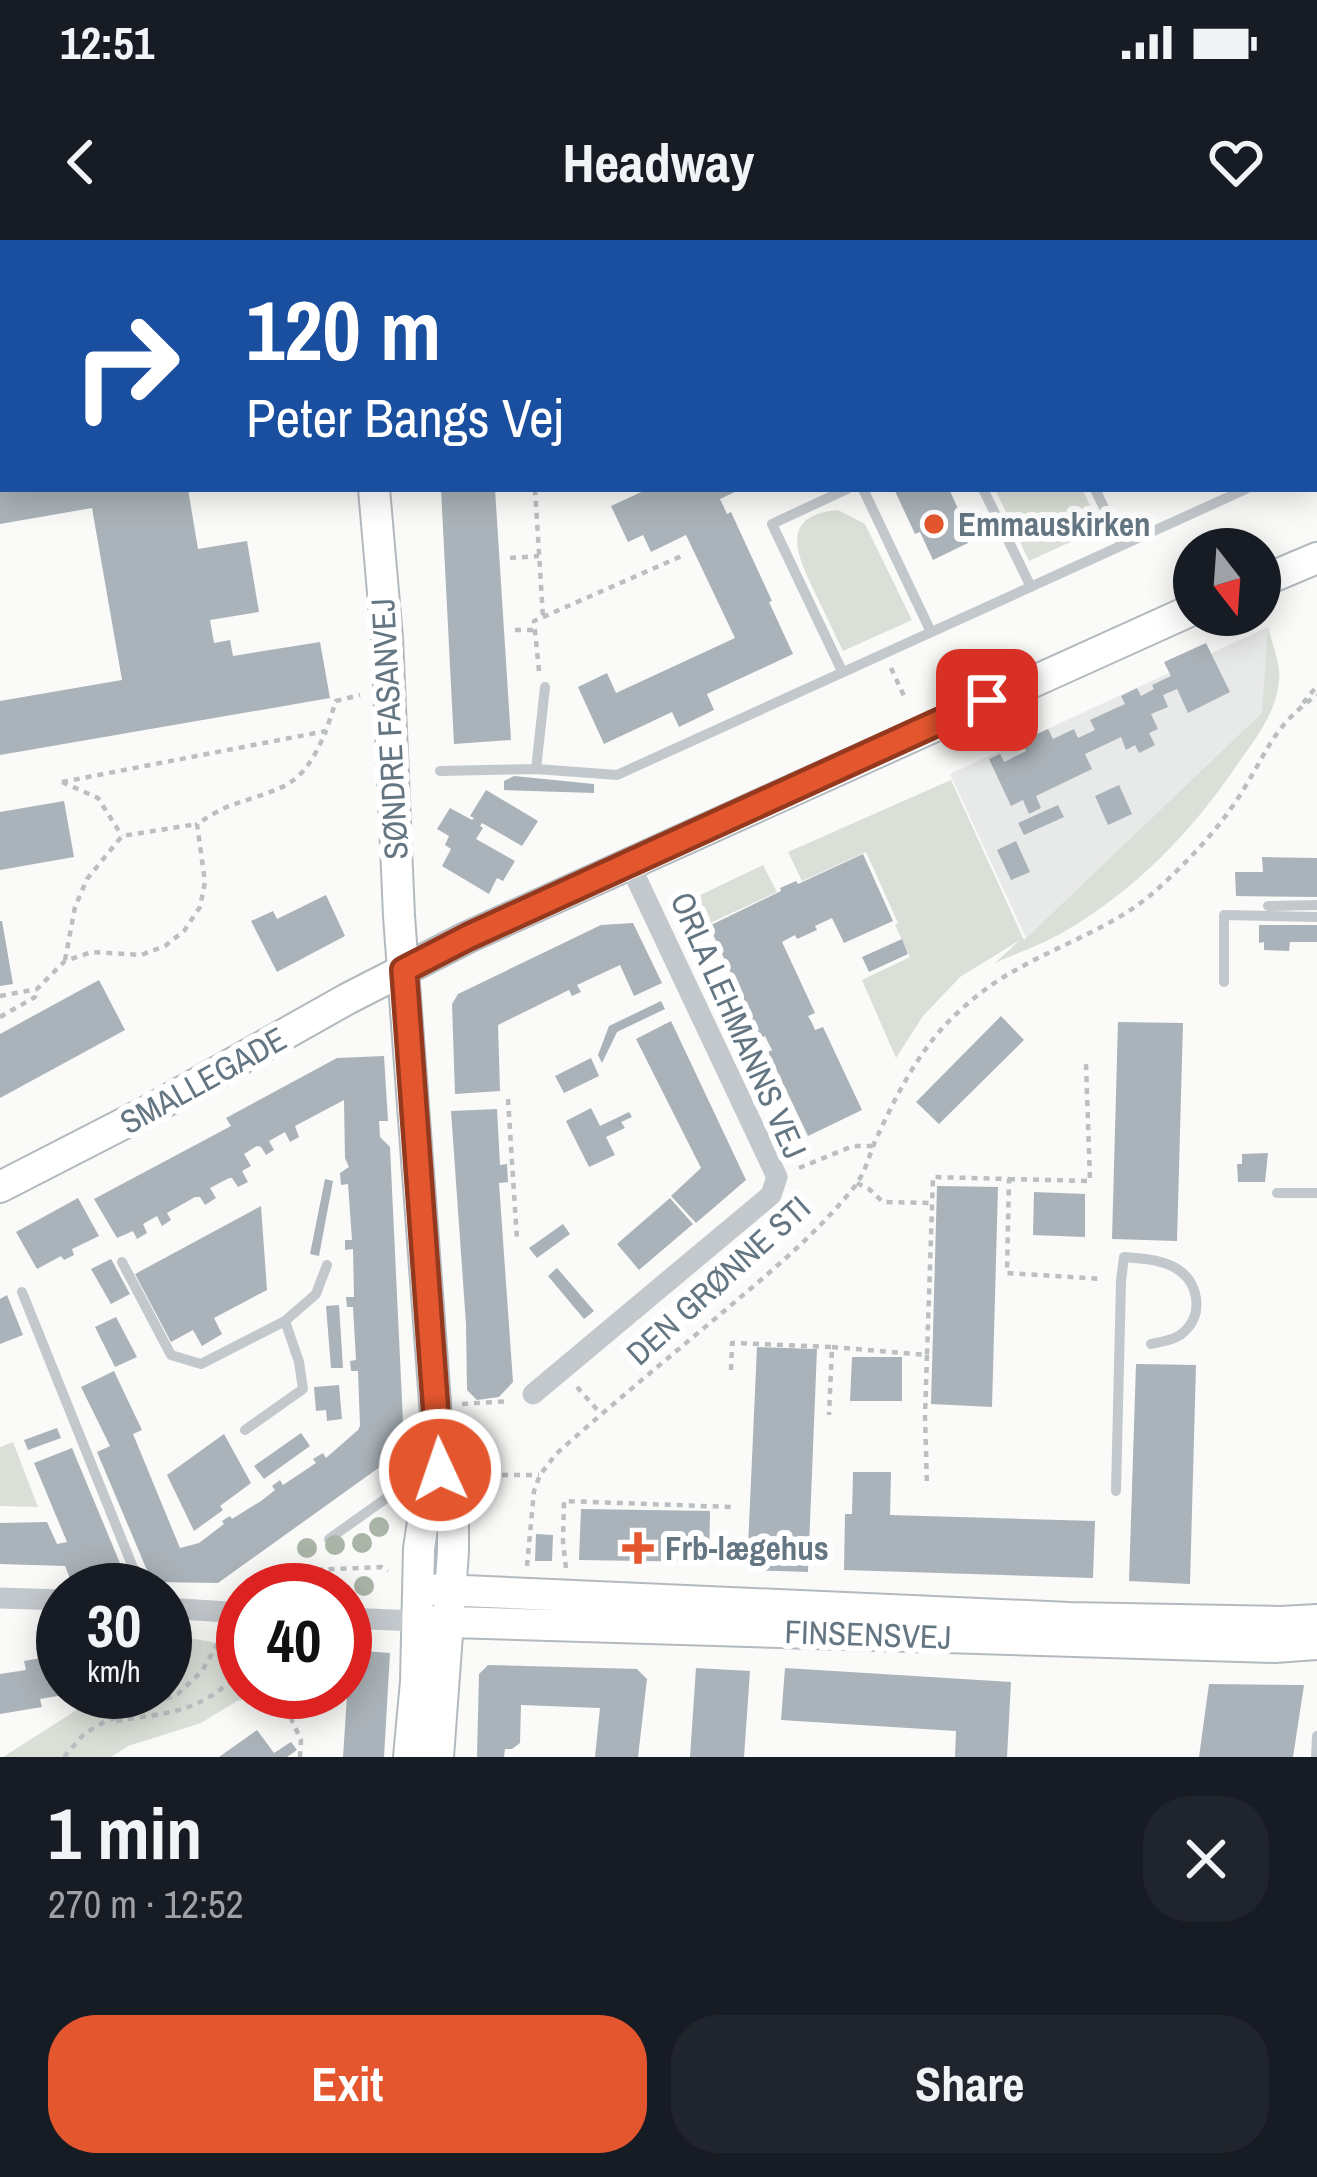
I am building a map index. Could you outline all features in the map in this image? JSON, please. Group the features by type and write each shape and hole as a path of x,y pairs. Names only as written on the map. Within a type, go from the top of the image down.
{"street":[{"name":"SØNDRE FASANVEJ","path":"374,492 398,906 445,1476 424,1515 434,1606"},
{"path":"1281,573 1317,558"},
{"name":"SMALLEGADE","path":"0,1186 151,1110 468,937 1173,618"},
{"name":"ORLA LEHMANNS VEJ","path":"532,1394 771,1195 777,1177 629,863"},
{"name":"FINSENSVEJ","path":"434,1606 524,1595 570,1597 678,1614"},
{"path":"0,1598 36,1599"},
{"path":"372,1614 434,1606"},
{"path":"409,1757 416,1682 434,1606"},
{"path":"434,1606 438,1757"},
{"name":"FINSENSVEJ","path":"434,1606 1065,1629 1276,1647 1317,1644"},
{"name":"FINSENSVEJ","path":"1065,1629 1317,1620"}],"lane":[{"path":"841,492 772,524 842,671"},
{"path":"864,492 931,632"},
{"path":"984,492 1030,587"},
{"path":"1096,492 1122,545"},
{"path":"440,772 536,769 617,775 1239,492"},
{"path":"536,769 544,687"},
{"path":"1268,905 1317,905"},
{"path":"1224,982 1224,915 1317,917"},
{"path":"1277,1193 1317,1192"},
{"path":"1116,1491 1124,1257 1159,1261 1179,1270 1191,1283 1198,1302 1186,1331 1151,1344"},
{"path":"122,1262 171,1354 201,1364 285,1321 316,1294 327,1265"},
{"path":"22,1292 131,1563"},
{"path":"245,1430 303,1389 285,1321"},
{"path":"329,1539 402,1487 445,1476"},
{"path":"1316,1757 1317,1736"}],"path":[{"path":"535,492 543,617"},
{"path":"544,687 535,622 685,554"},
{"path":"510,558 539,556"},
{"path":"514,631 535,630"},
{"path":"883,652 904,696"},
{"path":"1300,707 1317,686"},
{"path":"65,961 75,908 87,879 122,836 197,824 227,807 273,794 299,777 315,755 336,701 389,688"},
{"name":"DEN GRØNNE STI","path":"540,1474 556,1454 771,1271 857,1183 922,1052 948,1022 1014,970 1090,934 1158,890 1221,823 1278,730 1317,695"},
{"path":"122,836 98,798 62,782 326,731"},
{"path":"0,996 37,988 65,961 92,952 141,955 184,932 200,907 205,882 197,824"},
{"path":"0,1017 35,998 37,988"},
{"path":"927,1487 932,1177 1090,1181 1086,1064"},
{"path":"508,1099 517,1240"},
{"path":"777,1177 853,1146 873,1146"},
{"path":"1009,1179 1007,1274 1121,1281"},
{"path":"857,1183 883,1202 932,1203"},
{"path":"731,1370 732,1343 927,1354"},
{"path":"830,1415 832,1348"},
{"path":"563,1370 602,1414"},
{"path":"437,1402 468,1405 522,1400 532,1394"},
{"path":"445,1476 540,1474 534,1491 524,1595"},
{"path":"570,1597 564,1501 731,1507"},
{"path":"372,1568 381,1567 434,1606"},
{"path":"64,1757 84,1734 104,1722 178,1694 202,1671 216,1647"},
{"path":"104,1722 188,1710 216,1695"},
{"path":"291,1719 301,1740 299,1757"}],"shaded area":[{"path":"996,492 1083,492 1101,528 1029,561"},
{"path":"838,510 865,524 912,620 843,651 804,568 797,542 806,521"},
{"path":"1249,636 1267,636 1263,713 1026,938 950,774"},
{"path":"1270,636 1279,674 1270,714 1182,836 1089,916 995,963 1020,940 960,977 923,1016 896,1058 862,980 910,957 866,852 802,881 788,852 951,780 1024,940 1262,713"},
{"path":"763,865 777,892 690,936 683,911 690,900"},
{"path":"13,1442 38,1507 0,1506 0,1447"},
{"path":"192,1638 216,1643 216,1714 201,1723 128,1746 111,1757 3,1757 63,1719 192,1719"}],"building":[{"path":"0,492 188,492 198,549 247,541 259,612 210,620 214,643 230,640 233,656 320,642 330,698 0,755 0,701 122,680 92,508 0,524"},
{"path":"441,492 495,492 511,740 454,744"},
{"path":"641,492 735,492 720,499 727,514 731,512 793,654 707,694 714,710 679,727 672,712 604,744 578,687 607,673 616,693 735,638 686,535 651,552 643,535 628,542 611,506"},
{"name":"Emmauskirken","path":"895,492 950,492 968,543 933,560 920,532 915,534"},
{"path":"1206,643 1230,692 1188,713 1177,689 1163,695 1168,707 1151,714 1158,729 1149,733 1155,745 1139,753 1135,745 1126,750 1121,737 1085,754 1092,769 1036,796 1041,808 1029,814 1023,800 1011,806 989,759 1000,754 1004,762 1026,751 1021,741 1048,729 1053,739 1074,729 1078,738 1095,730 1090,720 1125,704 1121,696 1137,688 1141,696 1171,676 1164,662"},
{"path":"514,776 594,784 594,793 504,790 504,781"},
{"path":"1119,785 1132,814 1108,825 1095,796"},
{"path":"486,790 538,821 522,846 482,823 476,839 515,861 503,881 497,878 489,894 442,866 451,849 445,845 449,836 437,829 450,808 472,820"},
{"path":"64,801 74,857 0,870 0,812"},
{"path":"1058,805 1064,817 1024,835 1018,823"},
{"path":"1016,841 1030,872 1011,880 997,850"},
{"path":"863,854 893,921 844,943 832,918 815,926 817,930 782,942 815,1013 808,1016 815,1030 823,1027 862,1110 808,1136 768,1052 772,1050 765,1036 761,1038 709,926 780,888"},
{"path":"1262,857 1317,858 1317,897 1236,896 1235,872 1263,872"},
{"path":"326,895 345,936 277,972 251,921 273,911 277,919"},
{"path":"0,921 13,984 0,986"},
{"path":"633,923 662,983 634,996 620,965 577,985 581,992 572,996 569,990 498,1025 500,1091 455,1094 452,1004 458,994 601,925"},
{"path":"1259,925 1317,925 1317,942 1290,942 1289,951 1264,950"},
{"path":"902,939 908,954 869,972 862,957"},
{"path":"99,980 125,1030 0,1098 0,1034"},
{"path":"661,1001 665,1009 617,1032 602,1063 598,1055 609,1026"},
{"path":"1001,1016 1024,1040 939,1124 916,1102"},
{"path":"671,1021 746,1180 696,1223 671,1196 701,1168 636,1039"},
{"path":"1118,1022 1183,1023 1177,1241 1112,1239"},
{"path":"384,1056 388,1121 379,1121 380,1137 390,1147 404,1443 398,1454 246,1563 216,1563 216,1583 192,1583 192,1563 144,1563 97,1452 110,1446 81,1387 114,1371 142,1430 133,1434 180,1548 199,1543 222,1521 261,1501 280,1480 283,1485 316,1463 313,1459 323,1453 326,1458 358,1430 358,1371 351,1371 350,1361 356,1360 353,1307 347,1307 346,1297 354,1297 353,1249 345,1250 345,1240 352,1240 348,1184 341,1185 340,1173 349,1167 344,1100 295,1126 299,1137 290,1142 285,1132 269,1141 274,1150 266,1155 257,1146 244,1154 251,1166 242,1171 248,1182 238,1187 229,1178 210,1188 216,1198 205,1205 195,1197 167,1213 171,1220 162,1226 157,1216 143,1224 147,1233 137,1239 133,1231 117,1238 94,1199 231,1126 226,1118 337,1058"},
{"path":"591,1058 599,1076 564,1093 555,1076"},
{"path":"591,1108 600,1126 629,1112 632,1117 621,1122 625,1128 606,1137 615,1155 589,1167 566,1121"},
{"path":"497,1109 500,1165 507,1164 508,1182 499,1183 513,1382 499,1397 477,1400 467,1390 451,1111"},
{"path":"1268,1153 1265,1182 1238,1182 1242,1154"},
{"path":"325,1179 333,1181 319,1256 310,1254"},
{"path":"937,1186 998,1187 992,1407 931,1404"},
{"path":"1034,1192 1085,1194 1085,1237 1033,1235"},
{"path":"78,1198 99,1236 72,1249 74,1255 64,1260 61,1256 37,1269 16,1232"},
{"path":"670,1198 693,1224 639,1270 617,1244"},
{"path":"261,1206 267,1290 214,1318 222,1334 202,1346 193,1330 171,1342 135,1274"},
{"path":"563,1224 570,1234 537,1258 529,1248"},
{"path":"111,1259 130,1294 111,1304 91,1269"},
{"path":"557,1268 594,1311 584,1319 548,1276"},
{"path":"7,1295 23,1335 0,1344 0,1299"},
{"path":"339,1305 343,1368 331,1368 326,1306"},
{"path":"116,1317 137,1357 115,1367 95,1327"},
{"path":"757,1347 817,1349 808,1572 747,1570"},
{"path":"852,1357 902,1357 902,1401 850,1401"},
{"path":"1136,1364 1196,1365 1190,1584 1129,1581"},
{"path":"339,1385 342,1419 327,1421 326,1410 316,1411 314,1387"},
{"path":"57,1428 61,1438 28,1450 24,1440"},
{"path":"301,1433 310,1446 264,1479 254,1466"},
{"path":"224,1434 251,1483 194,1531 167,1475"},
{"path":"72,1448 120,1563 0,1564 0,1523 47,1522 57,1544 67,1542 34,1463"},
{"path":"853,1472 891,1472 890,1515 1095,1521 1093,1578 844,1570 845,1514 852,1514"},
{"path":"581,1509 710,1511 709,1562 579,1560"},
{"path":"536,1534 553,1535 552,1561 535,1561"},
{"path":"372,1652 390,1653 384,1757 343,1757 345,1719 372,1719"},
{"path":"36,1659 36,1708 0,1714 0,1674 26,1670 24,1661"},
{"path":"488,1665 637,1669 647,1679 638,1757 595,1757 600,1708 521,1705 520,1743 505,1749 504,1757 477,1757 479,1674"},
{"path":"696,1668 750,1671 744,1757 690,1757"},
{"path":"785,1668 1011,1682 1007,1757 955,1757 956,1731 781,1720"},
{"path":"1209,1684 1304,1685 1293,1757 1199,1757"},
{"path":"257,1730 274,1753 291,1742 297,1750 287,1757 219,1757"}],"place":[{"name":"Emmauskirken","path":"934,524"},
{"name":"Frb-lægehus","path":"638,1548"}],"route":[{"path":"440,1470 404,970 987,700"}]}
